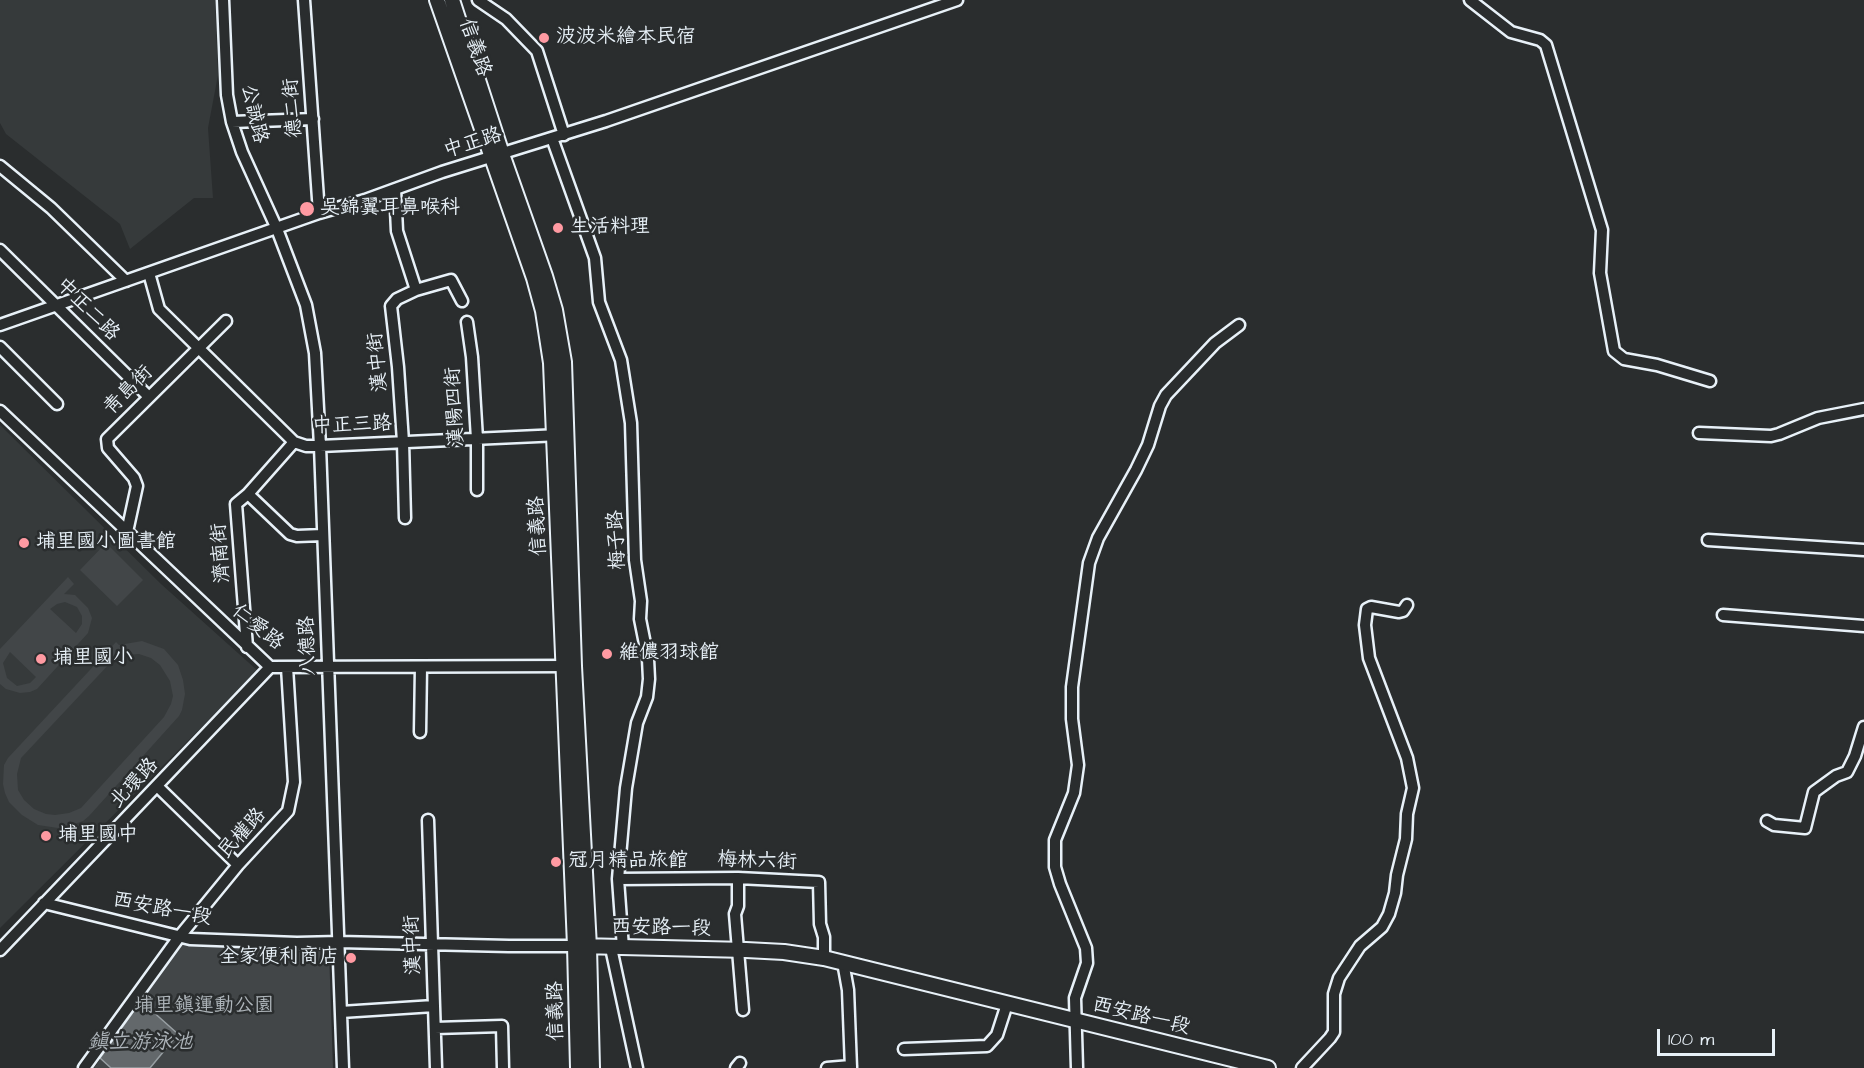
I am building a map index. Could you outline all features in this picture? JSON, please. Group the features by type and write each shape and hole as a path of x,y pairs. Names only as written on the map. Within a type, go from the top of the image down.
{"main road":[{"name":"信義路","path":"437,0 496,155"},
{"name":"信義路","path":"452,0 534,278 543,311 551,363 560,435 560,562 568,666 582,946 592,1068"},
{"name":"信義路","path":"578,1068 582,946"},
{"name":"西安路一段","path":"582,946 784,952 824,958 1268,1068"}],"street":[{"name":"公誠路","path":"222,0 227,95 232,122 242,152 277,229"},
{"name":"德二街","path":"304,0 319,213"},
{"path":"478,0 507,19 537,51 564,135"},
{"name":"中正路","path":"0,325 319,213 564,135 957,0"},
{"path":"1470,0 1511,32 1540,40 1546,45 1602,230 1600,273 1614,351 1624,359 1657,364 1710,381"},
{"path":"232,122 313,119"},
{"name":"梅子路","path":"552,138 595,258 599,302 621,360 631,423 635,561 641,601 640,619 650,679 647,697 637,723 626,788 618,879 617,948 637,1068"},
{"path":"0,166 51,208 126,281"},
{"path":"395,189 397,231 416,290 451,280 462,301"},
{"name":"八德路","path":"277,229 306,304 315,353 342,1068"},
{"name":"中正二路","path":"0,250 148,396"},
{"name":"中正三路","path":"149,273 159,309 294,442 306,446 320,446 560,435"},
{"name":"漢中街","path":"405,518 403,442 391,306 397,299 416,290"},
{"name":"青島街","path":"127,532 137,486 134,478 108,448 107,439 226,321"},
{"name":"漢陽四街","path":"467,322 472,357 477,440 477,490"},
{"path":"1077,1068 1075,998 1087,963 1086,948 1055,867 1055,840 1074,793 1078,765 1072,719 1072,687 1089,563 1098,538 1144,453 1166,395 1215,343 1239,325"},
{"path":"0,346 57,404"},
{"path":"1699,433 1779,434 1818,418 1864,409"},
{"name":"仁愛路","path":"0,411 270,667 568,666"},
{"name":"濟南街","path":"247,647 236,504 248,494 294,442"},
{"path":"248,494 290,534 297,537 323,536"},
{"path":"1708,540 1864,550"},
{"path":"1302,1068 1334,1032 1334,994 1339,978 1359,946 1382,927 1389,914 1395,893 1413,788 1407,758 1369,658 1365,625 1367,609 1371,607 1399,612 1403,611 1407,605"},
{"path":"1723,615 1864,626"},
{"name":"北環路","path":"0,950 270,667"},
{"name":"民權路","path":"84,1068 179,937 238,865 288,811 294,782 287,667"},
{"path":"420,667 420,732"},
{"path":"1767,821 1774,825 1805,828 1814,792 1847,772 1864,728"},
{"path":"157,786 238,865"},
{"name":"漢中街","path":"428,820 436,1068"},
{"path":"738,878 738,906 735,914 736,950 743,1010"},
{"name":"梅林六街","path":"618,879 738,878 819,882 824,958"},
{"name":"西安路一段","path":"44,903 190,939 297,943 582,946"},
{"path":"827,1068 851,1067 848,990 843,962"},
{"path":"904,1049 987,1046 997,1035 1007,1004"},
{"path":"341,1011 434,1006"},
{"path":"435,1028 502,1026 503,1068"}],"shaded area":[{"path":"0,0 215,0 218,75 208,128 213,198 194,198 130,249 120,224 6,134 0,123"},
{"name":"埔里國中","path":"0,425 161,584 258,671 0,928"}],"green space":[{"path":"106,543 143,580 117,606 80,570"},
{"path":"68,577 74,584 64,594 75,595 88,608 92,618 88,633 37,689 20,693 6,689 0,684 0,649","holes":["65,602 77,607 82,616 82,624 76,633 50,609","10,652 36,677 30,683 17,686 7,678 3,663"]},
{"path":"142,641 164,649 178,665 183,680 185,694 182,710 83,821 58,828 38,825 22,815 9,802 3,784 4,765 116,642 119,645","holes":["139,654 151,658 160,665 170,681 173,696 164,717 81,808 55,815 34,809 24,800 18,790 17,774 21,758 111,662 125,655"]},
{"name":"埔里鎮運動公園","path":"183,942 289,952 329,951 333,1068 94,1068"}],"water":[{"name":"鎮立游泳池","path":"141,1001 178,1034 150,1068 111,1068 100,1058"}],"place":[{"name":"波波米繪本民宿","path":"544,38"},
{"name":"吳錦翼耳鼻喉科","path":"307,209"},
{"name":"生活料理","path":"558,228"},
{"name":"埔里國小圖書館","path":"24,543"},
{"name":"維儂羽球館","path":"607,654"},
{"name":"埔里國小","path":"41,659"},
{"name":"埔里國中","path":"46,836"},
{"name":"冠月精品旅館","path":"556,862"},
{"name":"全家便利商店","path":"351,958"}]}
